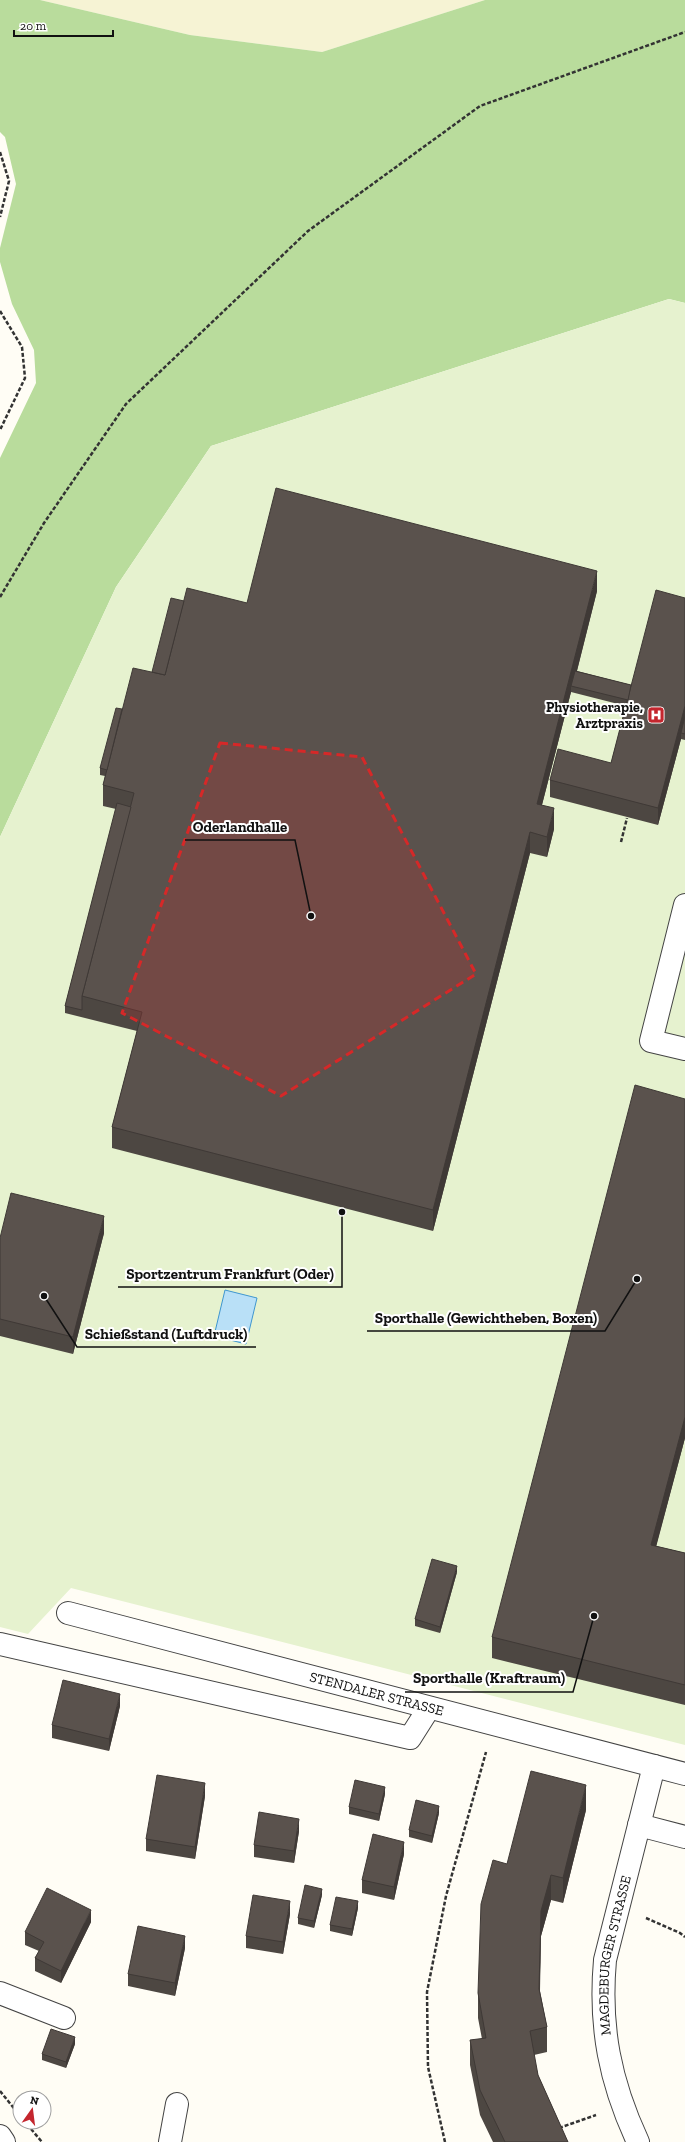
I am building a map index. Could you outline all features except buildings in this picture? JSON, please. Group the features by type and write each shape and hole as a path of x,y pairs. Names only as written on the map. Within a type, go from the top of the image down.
{"street":[{"path":"685,905 651,1041 685,1049"},
{"name":"STENDALER STRASSE","path":"68,1613 685,1774"},
{"path":"0,1644 410,1738 430,1708"},
{"name":"MAGDEBURGER STRASSE","path":"638,2142 622,2107 606,2046 602,1993 605,1960 654,1766"},
{"path":"639,1825 685,1837"},
{"path":"0,1993 64,2018"},
{"path":"170,2142 177,2104"},
{"path":"0,2136 4,2142"}],"path":[{"path":"0,597 44,523 126,404 308,231 480,106 685,32"},
{"path":"0,152 9,181 0,217"},
{"path":"0,311 22,346 25,378 0,430"},
{"path":"621,842 627,818"},
{"path":"445,2142 428,2067 427,1992 446,1896 494,1725"},
{"path":"618,1906 680,1933 685,1937"},
{"path":"0,2091 12,2105"},
{"path":"555,2130 622,2107"},
{"path":"32,2130 42,2142"}],"highlighted area":[{"path":"220,743 362,757 476,974 281,1096 122,1013"}],"shaded area":[{"path":"40,0 485,0 322,52 190,35"}],"green space":[{"path":"0,0 40,0 190,35 322,52 485,0 685,0 685,303 669,299 211,446 116,587 0,837 0,458 36,383 34,350 12,304 0,262 0,248 16,184 5,137 0,132"},
{"path":"669,299 685,303 685,1745 71,1588 28,1634 0,1627 0,837 116,587 211,446"}],"water":[{"path":"225,1290 257,1298 246,1344 214,1336"}],"place":[{"name":"Physiotherapie, Arztpraxis","path":"656,715"},
{"name":"Oderlandhalle","path":"311,916"},
{"name":"Sportzentrum Frankfurt (Oder)","path":"342,1212"},
{"name":"Sporthalle (Gewichtheben, Boxen)","path":"637,1279"},
{"name":"Schießstand (Luftdruck)","path":"44,1296"},
{"name":"Sporthalle (Kraftraum)","path":"594,1616"}]}
